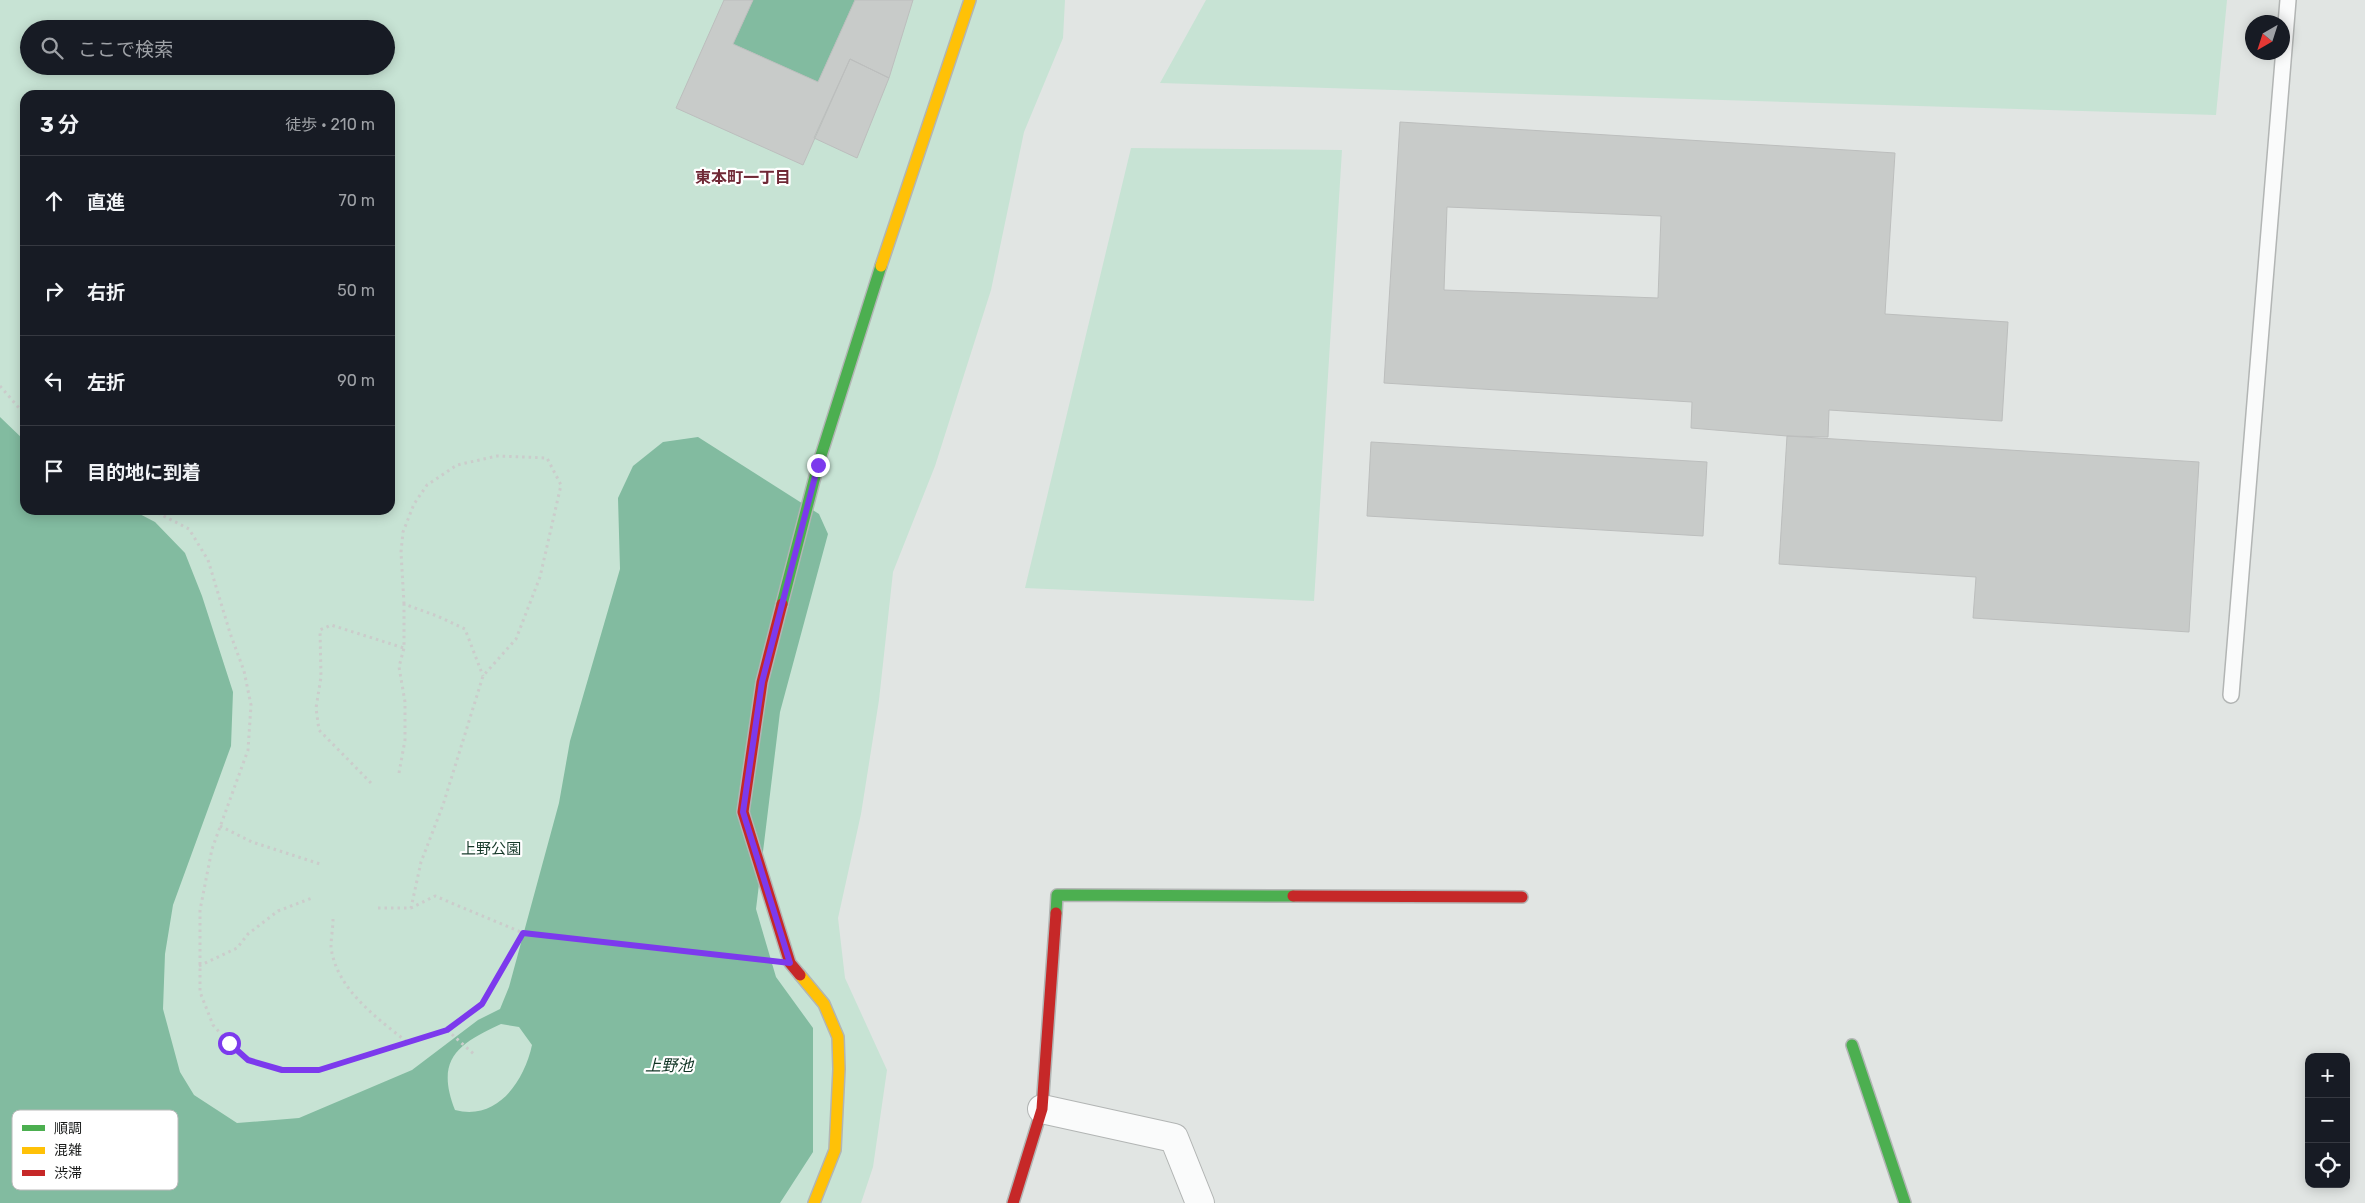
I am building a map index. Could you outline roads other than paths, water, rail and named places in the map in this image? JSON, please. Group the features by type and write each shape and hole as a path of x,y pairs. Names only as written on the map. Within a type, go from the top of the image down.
{"street":[{"path":"814,1203 834,1150 839,1069 838,1037 824,1004 790,963 743,812 762,682 818,465 894,224 970,0"},
{"path":"1013,1203 1042,1108 1057,895 1522,897"},
{"path":"1852,1045 1905,1203"},
{"path":"1042,1108 1174,1138 1200,1203"}],"lane":[{"path":"2231,695 2288,0"}],"water":[{"path":"753,0 855,0 818,82 733,44"},
{"name":"上野池","path":"0,417 20,436 20,515 142,515 155,522 185,553 202,596 233,692 231,746 173,905 165,954 163,1009 180,1072 194,1095 237,1123 299,1118 412,1070 478,1020 500,1009 509,987 559,803 570,741 620,569 618,498 633,466 663,442 698,437 819,514 828,534 780,712 756,909 776,977 813,1028 813,1152 780,1203 0,1203","holes":["501,1024 519,1027 532,1045 522,1072 506,1096 484,1110 470,1112 455,1110 449,1092 449,1066 454,1055 462,1047 486,1031"]}],"district":[{"name":"東本町一丁目","path":"743,177"}],"park label":[{"name":"上野公園","path":"491,849"}]}
